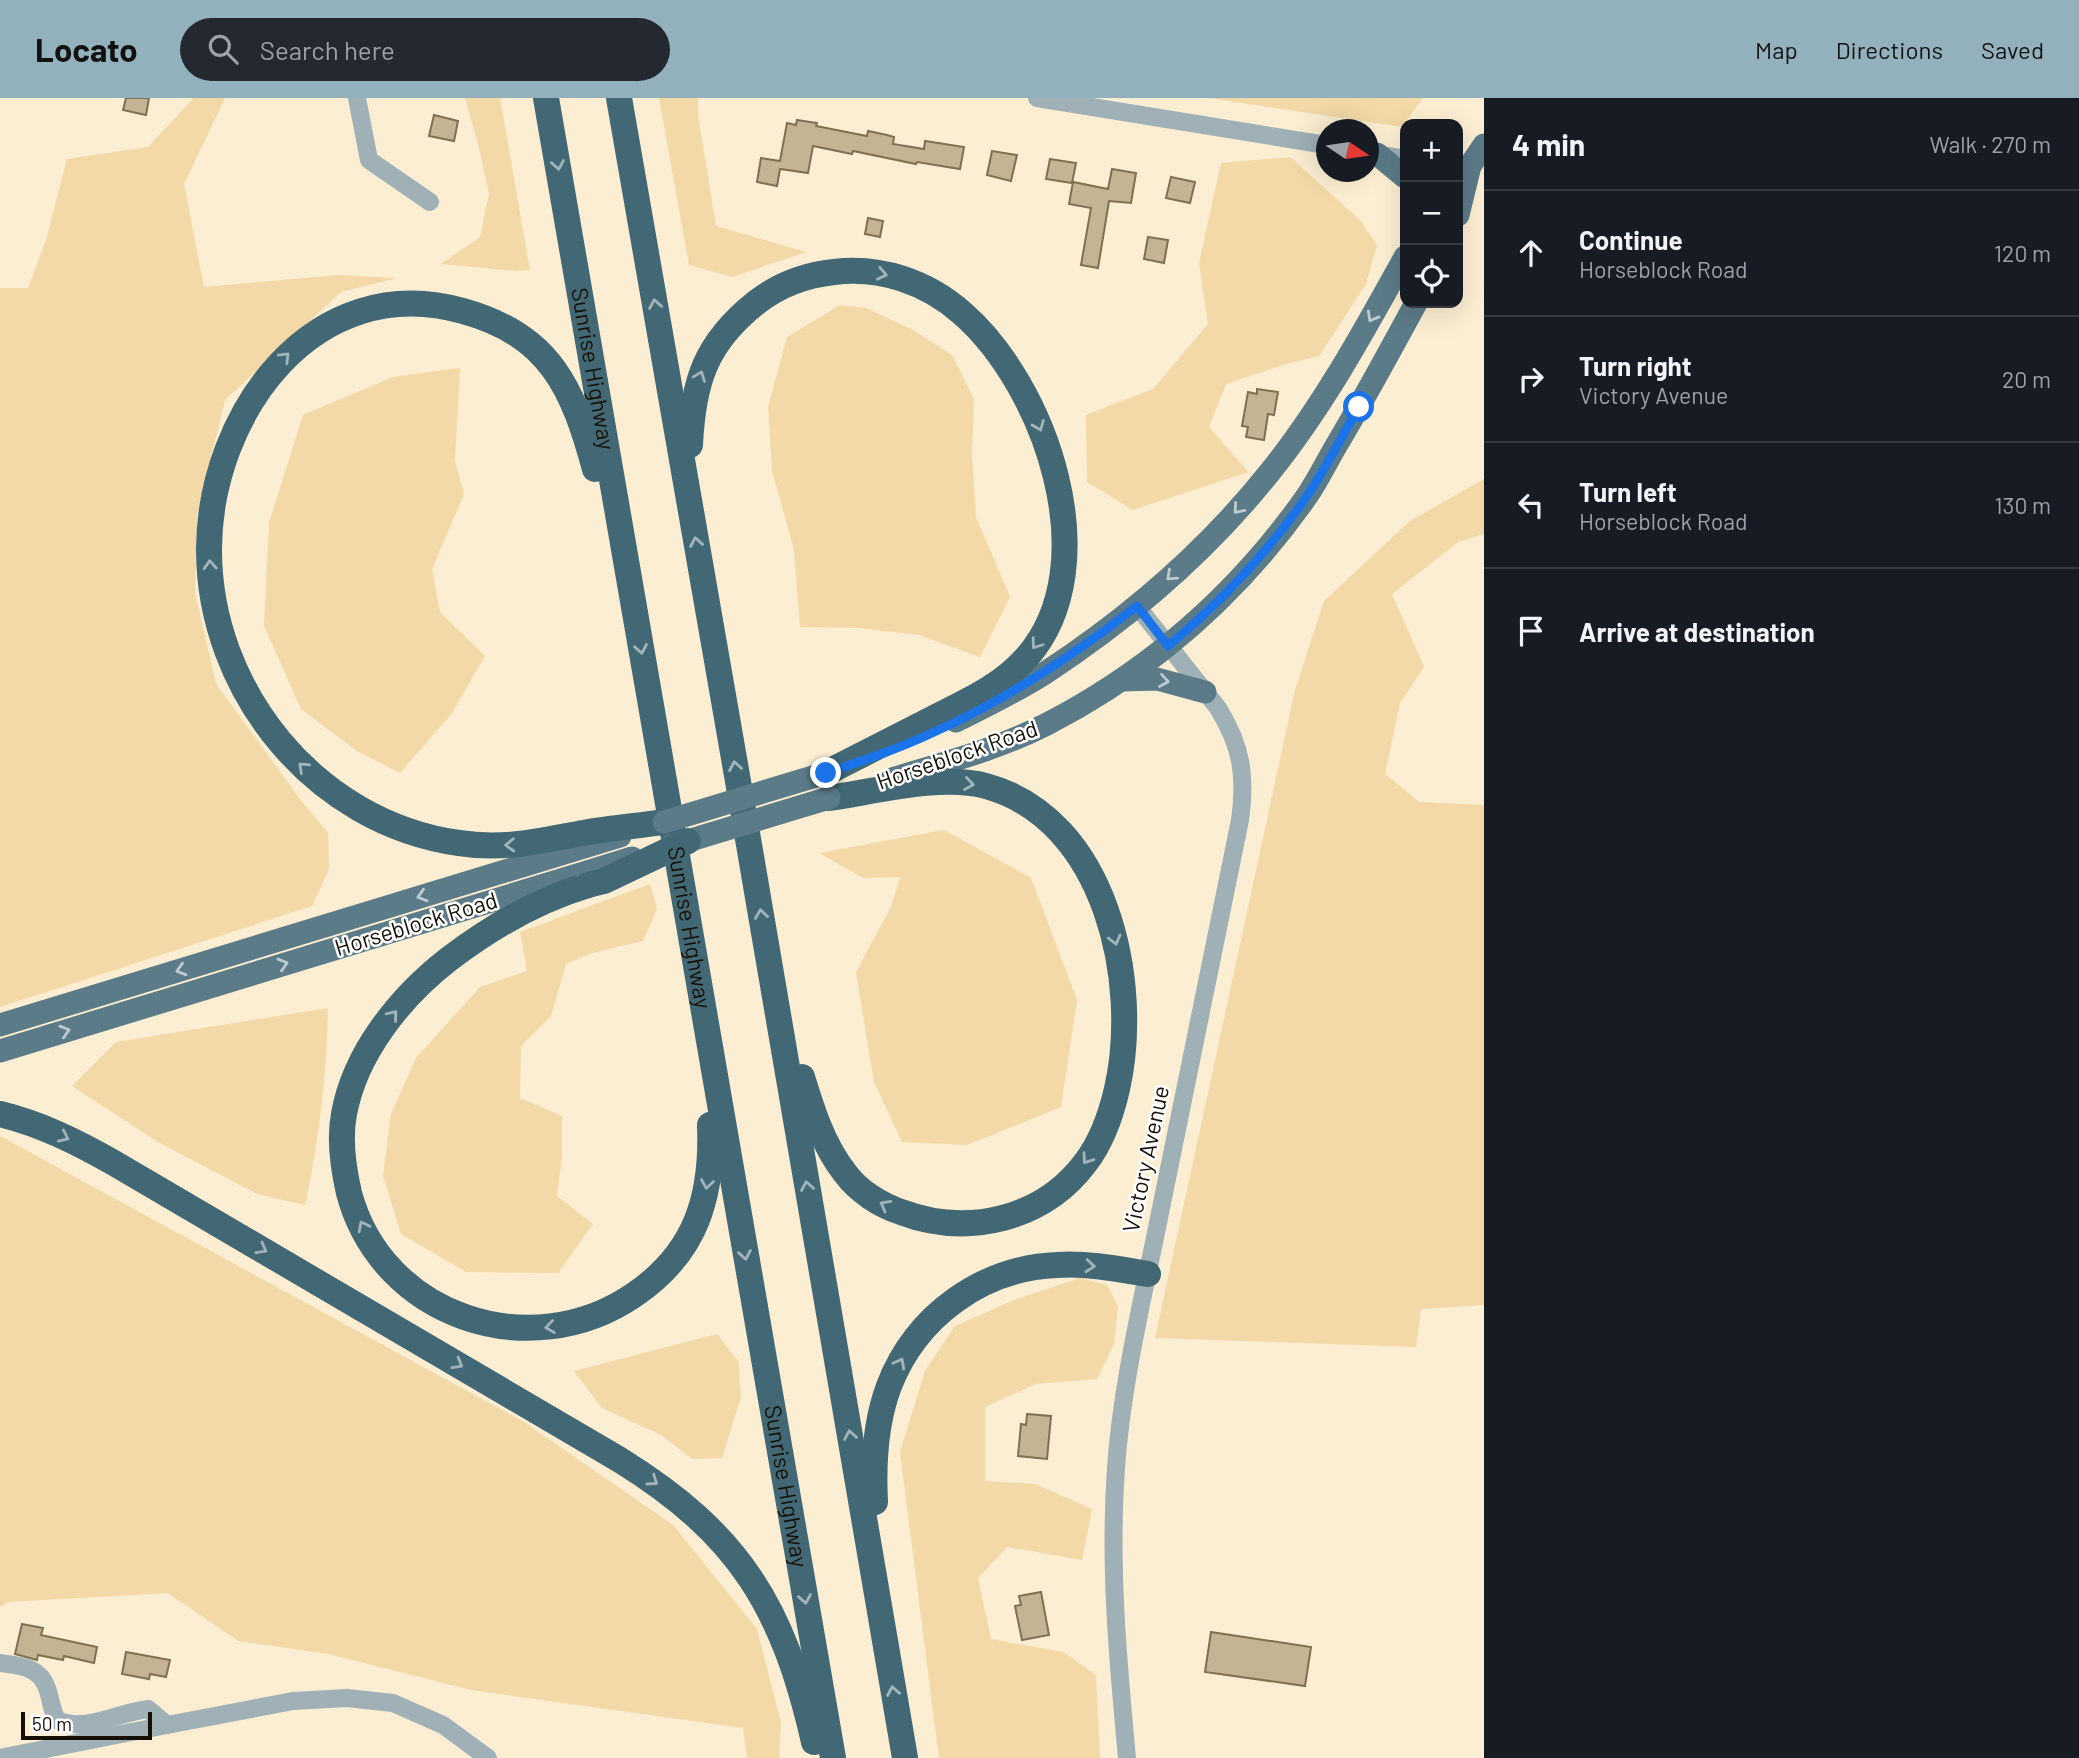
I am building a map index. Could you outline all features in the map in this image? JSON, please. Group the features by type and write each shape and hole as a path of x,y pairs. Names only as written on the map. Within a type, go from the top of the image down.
{"highway":[{"name":"Sunrise Highway","path":"546,98 833,1758"},
{"path":"620,98 905,1758"},
{"path":"687,492 692,406 704,366 727,330 743,313 780,286 799,279 822,273 865,271 885,274 924,288 962,313 979,331 996,351 1026,398 1048,449 1063,525 1063,570 1049,625 1020,664 985,692 828,786"},
{"path":"629,582 579,417 559,374 546,357 513,331 494,321 454,308 412,304 368,309 334,322 302,341 273,370 246,411 224,461 211,516 209,547 214,603 229,658 255,709 272,734 312,775 358,807 382,820 420,834 458,843 498,845 579,841 664,822"},
{"path":"768,957 805,1085 824,1138 844,1173 881,1203 912,1217 948,1224 1005,1218 1041,1203 1059,1192 1087,1161 1099,1142 1111,1113 1120,1077 1125,1029 1123,976 1104,905 1074,848 1062,833 1034,810 1004,793 980,785 940,782 828,786"},
{"path":"688,841 604,880 587,878 491,930 441,965 384,1026 358,1070 344,1114 342,1159 352,1205 374,1247 389,1266 409,1285 450,1312 490,1325 524,1329 580,1322 621,1304 656,1278 678,1253 696,1224 709,1183 710,1137 700,994"},
{"path":"0,1114 38,1125 88,1148 620,1460 686,1506 718,1536 747,1572 775,1620 798,1682 818,1758"},
{"path":"878,1598 874,1473 878,1427 889,1386 904,1356 921,1331 936,1315 967,1292 1019,1270 1081,1265 1148,1274"}],"main road":[{"path":"1463,192 1467,173 1484,145"},
{"path":"1379,158 1400,173"},
{"name":"Horseblock Road","path":"688,841 828,786 990,704 1043,674 1137,606 1205,545 1270,472 1320,403 1400,266"},
{"name":"Horseblock Road","path":"664,822 936,765 1046,724 1122,680 1208,612 1254,564 1307,495 1413,308"},
{"path":"1122,680 1157,679 1206,692"},
{"name":"Horseblock Road","path":"0,1025 579,841"},
{"name":"Horseblock Road","path":"0,1051 587,878"}],"street":[{"path":"357,98 369,160 430,202"},
{"path":"1037,98 1316,143"},
{"path":"1379,154 1400,158"},
{"name":"Victory Avenue","path":"1127,1758 1116,1612 1116,1466 1124,1403 1148,1274 1242,803 1243,772 1236,741 1218,708 1137,606"},
{"path":"0,1663 26,1667 40,1674 48,1689 51,1708 57,1720 66,1724 95,1722 121,1716 131,1710 148,1709 167,1725"},
{"path":"0,1758 293,1701 347,1698 393,1703 443,1725 488,1758"}],"shaded area":[{"path":"194,98 225,98 184,184 204,287 337,275 397,278 341,292 225,400 197,515 195,593 216,684 328,833 329,869 312,906 0,1007 0,288 28,288 46,240 67,159 148,147"},
{"path":"465,98 500,98 530,270 441,264 480,237 489,194"},
{"path":"659,98 698,98 698,115 716,226 806,252 732,277 689,265"},
{"path":"1208,98 1423,98 1408,119 1400,119 1400,127 1379,124 1379,119 1348,119"},
{"path":"1290,157 1360,220 1377,245 1366,284 1319,356 1226,384 1209,427 1248,472 1133,510 1087,482 1086,415 1153,389 1208,324 1199,263 1221,163"},
{"path":"840,305 866,308 913,330 952,355 974,399 972,454 976,517 1010,597 980,657 919,635 859,628 800,627 794,549 772,471 768,407 787,337"},
{"path":"460,368 455,461 464,494 432,569 440,612 485,656 452,713 400,773 357,751 301,709 264,626 269,523 303,415 393,377"},
{"path":"1484,479 1484,534 1458,542 1392,594 1424,667 1400,703 1385,774 1419,802 1484,805 1484,1305 1421,1309 1416,1347 1155,1338 1295,690 1324,601 1410,521"},
{"path":"944,830 1031,878 1077,1000 1061,1107 967,1145 902,1142 874,1082 856,972 891,907 900,877 863,878 819,853"},
{"path":"650,884 657,909 643,941 592,953 566,964 551,1016 521,1046 520,1098 562,1116 562,1157 557,1196 593,1224 558,1273 466,1272 401,1234 383,1175 391,1114 416,1058 480,987 527,971 520,932"},
{"path":"328,1008 321,1107 305,1205 257,1194 158,1142 72,1086 116,1042"},
{"path":"0,1136 524,1422 673,1525 757,1629 781,1723 779,1758 747,1758 743,1728 471,1690 328,1654 238,1641 168,1593 8,1602 0,1607"},
{"path":"1080,1278 1107,1285 1118,1306 1114,1344 1097,1379 1036,1384 985,1407 985,1481 1035,1484 1092,1509 1082,1560 1007,1547 978,1578 991,1639 1063,1652 1096,1675 1100,1758 939,1758 900,1452 925,1371 955,1326 1014,1300"},
{"path":"717,1334 738,1361 741,1397 722,1458 692,1459 661,1435 602,1408 574,1371"}],"building":[{"path":"126,98 149,98 146,115 123,110"},
{"path":"434,115 458,121 454,141 429,136"},
{"path":"797,120 867,136 868,131 887,135 894,137 893,144 924,149 925,141 964,147 960,169 813,146 808,173 780,169 777,186 757,182 761,158 780,161 787,123 796,125"},
{"path":"992,151 1017,155 1011,181 987,175"},
{"path":"1050,159 1076,163 1072,183 1046,179"},
{"path":"1112,169 1136,173 1131,203 1109,201 1098,268 1081,265 1091,208 1069,204 1073,182 1108,189"},
{"path":"1171,177 1195,182 1190,203 1166,198"},
{"path":"868,218 883,221 880,237 865,234"},
{"path":"1148,237 1168,240 1164,263 1144,259"},
{"path":"1257,389 1278,392 1274,415 1268,414 1264,440 1246,437 1248,427 1242,426 1248,392 1257,394"},
{"path":"1027,1414 1051,1416 1047,1459 1018,1456 1021,1424 1026,1425"},
{"path":"1041,1592 1049,1635 1022,1640 1015,1606 1021,1605 1019,1596"},
{"path":"22,1624 43,1628 41,1635 97,1647 94,1663 64,1656 63,1660 38,1655 37,1660 15,1654"},
{"path":"1211,1632 1311,1647 1305,1686 1205,1672"},
{"path":"126,1652 170,1660 166,1677 150,1674 149,1679 122,1674"}],"route":[{"path":"826,773 932,733 990,704 1043,674 1137,606 1168,646 1208,612 1254,564 1307,495 1359,407"}]}
